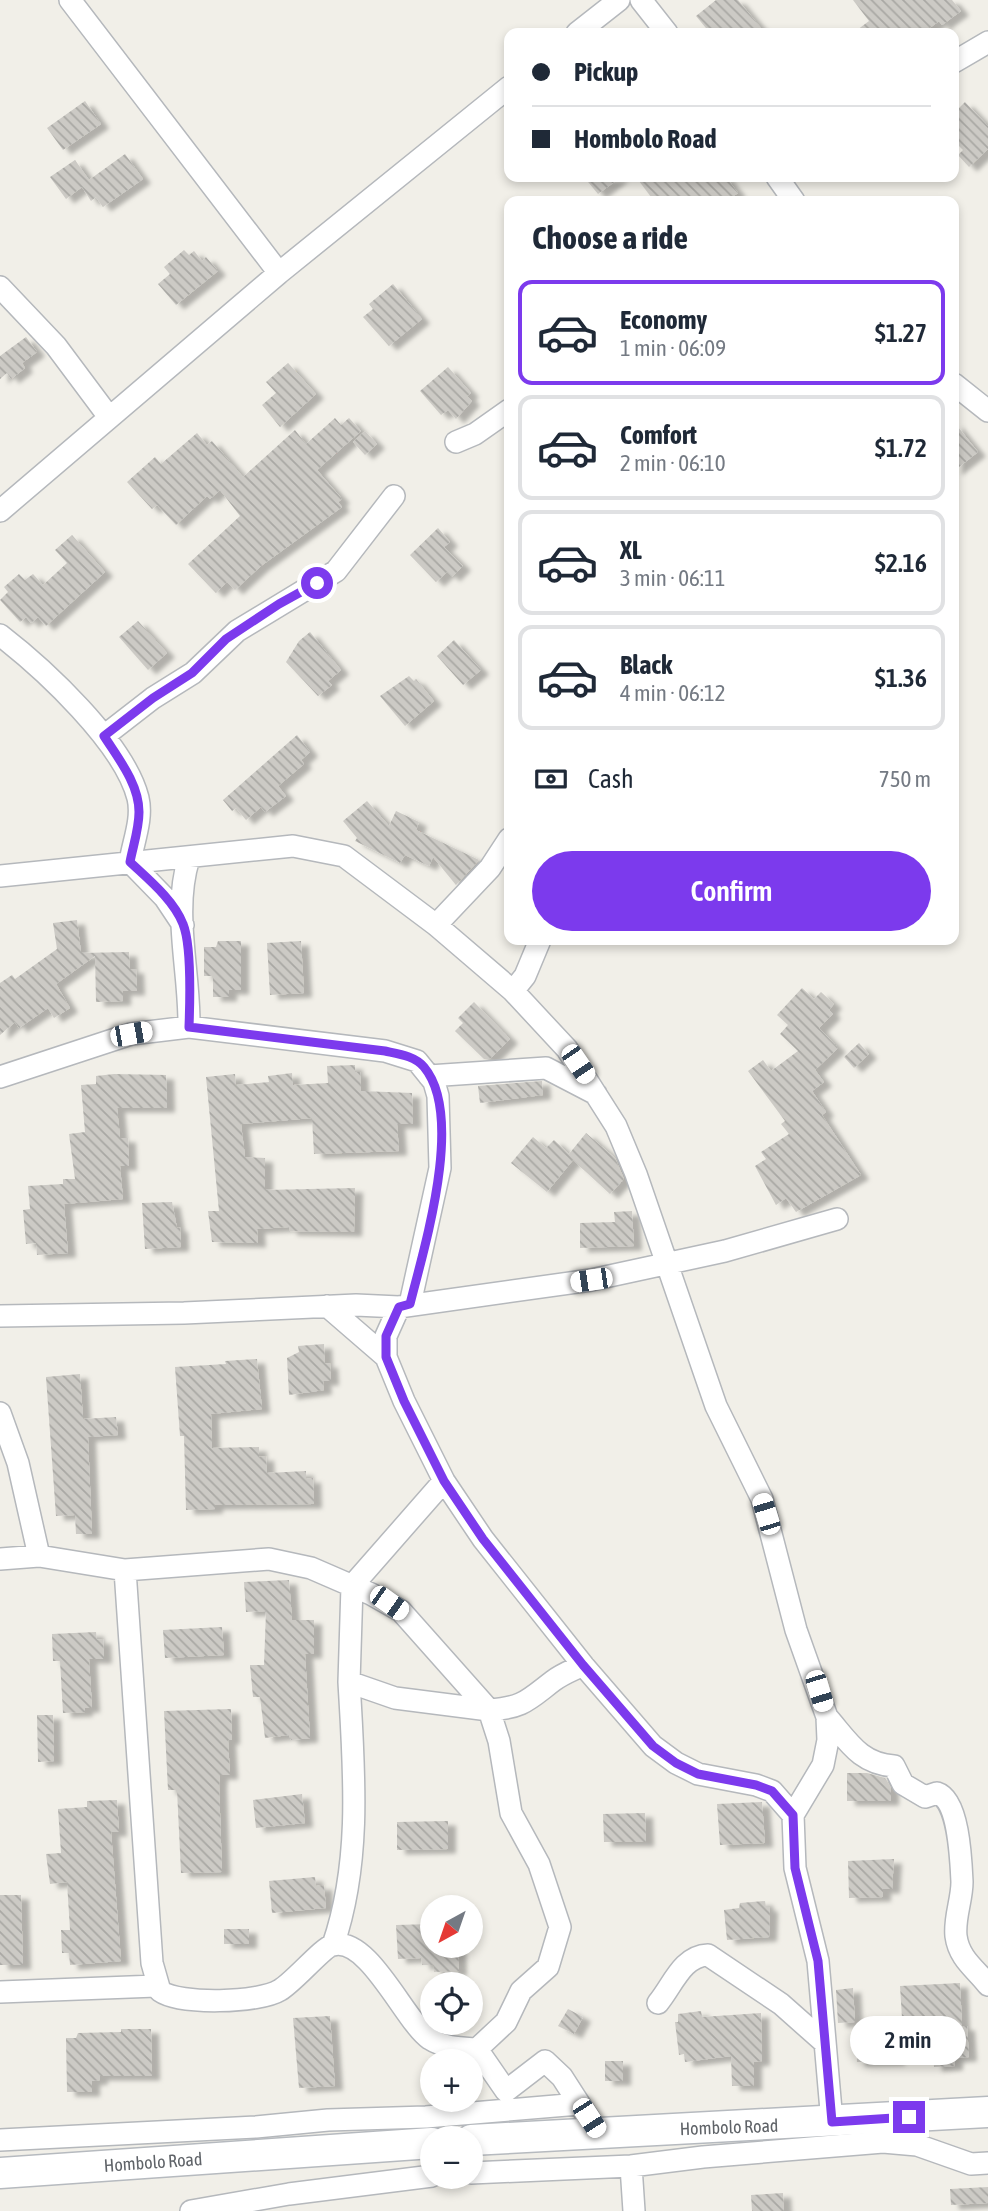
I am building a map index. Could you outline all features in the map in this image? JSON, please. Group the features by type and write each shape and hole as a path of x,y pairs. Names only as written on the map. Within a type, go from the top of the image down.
{"street":[{"path":"70,0 279,273"},
{"path":"641,0 663,28"},
{"path":"582,28 606,4"},
{"path":"959,59 988,43"},
{"path":"0,511 279,273 504,91"},
{"path":"0,287 62,353 109,417"},
{"path":"959,388 988,411"},
{"path":"456,442 475,434 504,414"},
{"path":"104,736 153,698 192,673 226,639 336,571 394,496"},
{"path":"0,635 104,736 131,781 138,798 139,814 130,862"},
{"path":"0,876 293,846 344,856 436,925 513,991 567,1049 599,1096 636,1174 664,1264 722,1421 762,1499 796,1630 827,1717 828,1740 823,1765 793,1815 795,1868 814,1934 832,2122"},
{"path":"436,925 499,858 504,848"},
{"path":"189,858 180,892 190,992 189,1027"},
{"path":"130,862 165,898 184,925"},
{"path":"513,991 525,976 538,945"},
{"path":"0,1077 131,1034 189,1027 385,1051 417,1061 429,1076 438,1096 440,1168 405,1306 386,1336 386,1357 404,1401 444,1481 483,1539 583,1665 653,1746 676,1763 698,1774 756,1785 772,1791 793,1815"},
{"path":"429,1076 545,1068 599,1096"},
{"path":"5,1312 192,1312 327,1306 405,1306 591,1280 726,1251 837,1219"},
{"path":"327,1306 386,1357"},
{"path":"0,1413 18,1463 39,1556"},
{"path":"125,1570 156,1986 165,1995 177,1998 263,1998 281,1990 333,1945 346,1908 355,1784 349,1682 352,1586 444,1481"},
{"path":"0,1559 39,1556 125,1570 270,1559 311,1568 401,1611 489,1710 499,1741 511,1813 539,1864 560,1927 548,1967 521,1991 506,2022 477,2049 450,2047 429,2039 415,2025 389,1985 369,1963 353,1950 333,1945"},
{"path":"349,1682 394,1698 489,1710 514,1709 533,1699 555,1679 583,1665"},
{"path":"827,1717 856,1751 874,1765 894,1766 903,1784 925,1797 937,1793 950,1802 954,1813 962,1882 956,1937 963,1957 988,1985"},
{"path":"658,2003 688,1961 696,1955 708,1955 781,2004 825,2043"},
{"path":"0,1992 156,1986"},
{"path":"483,2058 506,2091 545,2061 562,2077 598,2133"},
{"path":"0,2140 256,2127 328,2120 437,2117 579,2104"},
{"name":"Hombolo Road","path":"483,2139 988,2112"},
{"path":"483,2172 631,2166 702,2157 883,2142 918,2145 971,2164 988,2163"},
{"name":"Hombolo Road","path":"0,2173 420,2144"},
{"path":"631,2166 634,2211"},
{"path":"191,2211 301,2192 420,2177"}],"building":[{"path":"716,0 738,0 761,28 706,28 696,16"},
{"path":"853,0 952,0 961,11 942,25 939,21 930,28 860,28 869,21"},
{"path":"85,101 101,124 63,150 47,128"},
{"path":"965,102 988,126 988,149 969,167 959,156 963,150 959,146 959,108"},
{"path":"125,154 143,179 103,207 96,197 91,201 82,187 66,199 50,177 75,160 89,180"},
{"path":"588,182 614,182 598,194"},
{"path":"640,182 730,182 738,193 734,196 650,196"},
{"path":"184,250 189,255 194,251 202,261 206,257 218,271 176,305 158,284 170,274 164,267"},
{"path":"393,284 422,319 389,346 363,317 373,309 369,304"},
{"path":"26,337 37,352 22,363 25,368 11,379 7,373 0,379 0,356"},
{"path":"288,363 316,394 280,427 262,405 276,393 266,382"},
{"path":"448,367 471,393 467,396 472,401 456,419 448,410 441,415 420,391"},
{"path":"335,418 341,425 349,418 361,431 317,470 342,499 338,502 342,507 261,566 235,590 227,582 216,593 188,564 240,516 220,490 210,499 207,496 176,525 157,505 152,509 127,482 155,457 161,464 197,433 207,445 212,441 243,477 295,430 306,444"},
{"path":"959,428 978,452 959,467"},
{"path":"365,431 377,444 365,455 353,442"},
{"path":"438,528 450,542 444,547 463,566 452,577 447,572 436,582 410,555"},
{"path":"72,535 105,572 46,626 38,617 31,623 26,617 20,622 0,600 8,592 4,587 19,574 25,580 33,574 43,585 67,563 55,550"},
{"path":"138,621 167,653 148,670 119,637"},
{"path":"310,632 341,670 328,681 332,685 318,696 286,662 299,641"},
{"path":"454,640 481,670 463,685 437,656"},
{"path":"409,676 414,681 416,679 434,701 405,726 380,696"},
{"path":"297,735 310,752 301,760 304,764 278,786 286,796 265,812 261,807 246,820 236,808 232,811 223,800"},
{"path":"367,801 389,826 396,811 419,822 416,830 479,860 456,885 433,857 429,866 405,855 400,863 355,841 357,838 343,821"},
{"path":"77,920 81,953 129,952 130,969 136,969 137,991 123,991 123,1001 96,1002 95,956 56,984 70,1008 54,1018 48,1008 19,1028 15,1022 0,1035 0,983 12,975 15,979 57,949 53,923"},
{"path":"218,941 241,941 241,990 229,990 229,997 213,997 213,976 204,976 204,947 216,947"},
{"path":"301,941 304,993 270,995 267,943"},
{"path":"802,988 814,999 821,992 834,1004 829,1010 833,1014 819,1028 838,1048 815,1070 824,1082 812,1091 826,1112 822,1115 861,1175 796,1212 786,1198 776,1205 755,1166 766,1159 761,1152 789,1134 781,1124 785,1121 748,1071 763,1060 771,1071 798,1051 780,1034 788,1025 777,1015"},
{"path":"474,1002 510,1039 490,1059 484,1059 455,1031 463,1023 458,1018"},
{"path":"859,1043 869,1054 854,1068 844,1057"},
{"path":"355,1065 355,1072 360,1072 361,1091 412,1093 413,1124 397,1124 399,1151 314,1154 312,1118 241,1124 245,1157 265,1158 265,1190 355,1188 354,1232 289,1231 289,1227 257,1229 258,1243 212,1242 208,1211 219,1211 206,1077 235,1074 236,1085 269,1082 268,1076 292,1073 293,1085 328,1083 327,1066"},
{"path":"166,1075 167,1108 117,1108 120,1138 128,1138 129,1166 120,1166 123,1199 64,1204 68,1253 37,1255 36,1243 26,1244 23,1210 30,1209 28,1186 63,1184 63,1179 75,1179 69,1134 85,1132 81,1085 96,1084 96,1076"},
{"path":"542,1081 543,1095 480,1103 478,1086"},
{"path":"586,1133 615,1158 624,1179 610,1194 573,1160 547,1192 511,1163 533,1137 546,1148 554,1140 569,1154"},
{"path":"172,1202 177,1228 180,1227 181,1247 145,1249 142,1203"},
{"path":"632,1211 634,1246 580,1248 580,1223 615,1222 614,1212"},
{"path":"324,1344 325,1364 330,1363 331,1381 323,1381 324,1390 289,1395 287,1358 299,1352 298,1346"},
{"path":"257,1359 262,1409 211,1414 212,1448 259,1447 259,1457 266,1456 267,1473 306,1471 306,1479 313,1478 314,1504 215,1505 215,1509 186,1510 184,1436 180,1436 175,1367"},
{"path":"80,1374 83,1419 116,1417 118,1435 88,1437 92,1534 76,1534 75,1515 56,1516 46,1377"},
{"path":"289,1580 292,1620 314,1620 314,1654 305,1654 310,1738 291,1740 289,1735 265,1738 260,1697 253,1697 250,1665 264,1665 266,1611 246,1612 244,1582"},
{"path":"222,1627 224,1655 165,1658 163,1630"},
{"path":"96,1632 97,1640 103,1639 104,1659 89,1659 92,1708 85,1708 85,1712 63,1713 60,1661 53,1661 52,1634"},
{"path":"231,1709 232,1740 228,1740 230,1775 220,1775 219,1783 222,1872 181,1873 177,1790 168,1790 164,1711"},
{"path":"37,1715 53,1715 54,1761 38,1762"},
{"path":"847,1773 867,1773 885,1778 891,1788 891,1801 847,1801"},
{"path":"302,1794 305,1823 256,1828 253,1800"},
{"path":"117,1800 119,1832 111,1832 121,1961 70,1965 69,1953 62,1953 61,1930 70,1930 67,1882 50,1884 46,1854 61,1853 58,1809 87,1807 87,1801"},
{"path":"762,1802 765,1843 720,1845 717,1804"},
{"path":"645,1813 646,1842 604,1842 603,1814"},
{"path":"448,1821 448,1849 397,1850 397,1822"},
{"path":"894,1859 892,1889 883,1889 883,1897 849,1898 848,1861"},
{"path":"315,1877 316,1886 324,1885 326,1908 272,1913 269,1881"},
{"path":"0,1895 21,1895 23,1965 0,1965"},
{"path":"765,1901 766,1907 770,1907 769,1937 727,1940 724,1910 739,1908 740,1903"},
{"path":"420,1924 421,1958 398,1959 396,1925"},
{"path":"224,1929 249,1929 249,1944 224,1944"},
{"path":"421,1958 458,1958 459,1971 434,1972 434,1965 422,1965"},
{"path":"960,1983 962,2026 967,2026 969,2057 955,2058 955,2066 934,2067 932,2017 902,2018 900,1986"},
{"path":"853,1988 855,2022 838,2023 836,1990"},
{"path":"568,2009 583,2017 574,2034 558,2026"},
{"path":"701,2011 702,2017 761,2013 762,2061 754,2062 754,2086 732,2086 731,2056 685,2062 684,2054 679,2055 675,2022 678,2022 678,2014"},
{"path":"330,2016 335,2086 299,2088 293,2018"},
{"path":"121,2029 151,2029 152,2076 100,2076 100,2080 92,2081 92,2092 67,2092 66,2038 76,2038 78,2033 121,2032"},
{"path":"896,2031 897,2061 857,2062 856,2033"},
{"path":"605,2061 623,2061 623,2081 605,2081"},
{"path":"988,2187 988,2203 951,2205 950,2189"},
{"path":"783,2193 784,2211 752,2211 751,2195"}],"route":[{"path":"317,583 226,639 197,670 153,698 104,736 138,798 139,814 130,862 165,898 184,925 190,992 189,1027 385,1051 417,1061 434,1082 441,1129 440,1168 432,1213 410,1304 399,1307 386,1336 386,1357 404,1401 444,1481 483,1539 583,1665 653,1746 676,1763 698,1774 756,1785 772,1791 793,1815 795,1868 814,1934 818,1961 832,2122 909,2117"}]}
